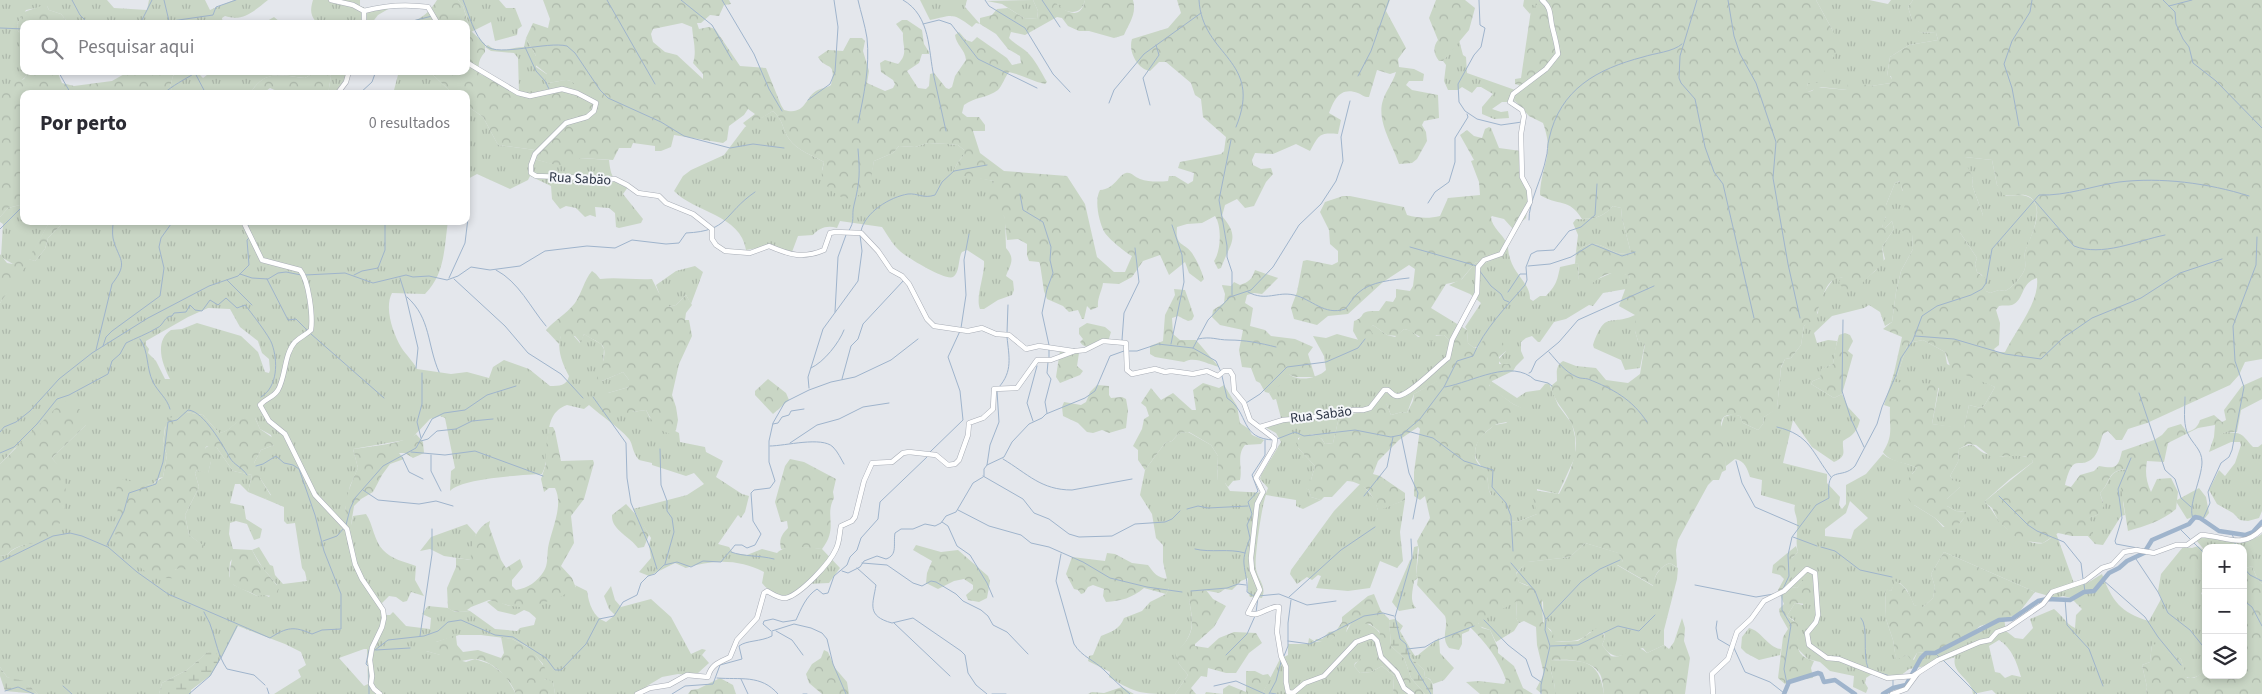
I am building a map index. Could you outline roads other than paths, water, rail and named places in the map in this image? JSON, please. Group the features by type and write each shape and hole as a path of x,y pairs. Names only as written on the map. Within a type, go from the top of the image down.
{"street":[{"path":"331,0 353,5 364,11 395,5 411,4 428,7 436,20"},
{"name":"Rua Sabäo","path":"1260,427 1283,420 1335,415 1370,408 1384,390 1388,390 1394,396 1399,397 1408,393 1435,367 1448,358 1452,340 1477,293 1478,267 1484,260 1501,254 1530,202 1529,190 1522,177 1521,134 1524,116 1522,110 1510,102 1513,94 1546,69 1558,54 1552,28 1552,13 1548,5 1542,0"},
{"path":"364,11 364,20"},
{"name":"Rua Sabäo","path":"470,64 518,93 530,96 562,89 577,93 596,103 594,111 587,117 566,123 535,154 531,165 531,173 536,176 614,179 628,185 638,193 659,196 666,203 693,214 712,229 712,239 716,246 725,251 750,253 769,246 780,251 810,256 824,250 830,233 861,233 878,251 891,270 902,276 909,284 927,320 934,326 968,331 982,328 996,334 1009,335 1026,349 1039,346 1075,351"},
{"path":"340,90 346,82 348,75"},
{"path":"245,225 262,260 300,270 306,285 310,305 311,330 306,336 296,341 288,358 278,389 273,397 260,405 269,421 285,434 315,494 347,529 358,571 382,610 384,618 382,628 372,648 370,660 371,684 380,694"},
{"path":"637,694 650,688 670,685 687,675 708,677 711,668 718,662 730,657 737,640 757,618 764,593 767,591 781,598 788,597 815,578 834,553 840,539 841,526 852,522 855,517 868,469 874,463 892,462 904,452 909,452 934,455 948,465 955,464 959,460 967,438 969,423 983,418 993,409 993,390 1016,388 1037,360 1051,360 1075,351 1085,350 1103,340 1126,344 1127,370 1132,374 1155,369 1193,374 1208,372 1218,376 1228,371 1233,376 1234,391 1244,403 1250,420 1274,436 1276,443 1256,478 1263,492 1258,504 1251,558 1252,570 1260,590 1248,613 1254,614 1275,606 1279,607 1277,629 1281,656 1286,670 1287,690 1293,693 1304,683 1322,678 1352,645 1368,636 1374,637 1377,641 1381,657 1395,671 1404,688 1412,694"},
{"path":"1713,694 1712,674 1730,656 1738,630 1752,618 1765,599 1784,592 1807,569 1815,573 1818,605 1816,621 1806,636 1810,647 1828,658 1839,659 1887,678 1913,676 1938,660 1980,642 1990,640 1997,632 2008,628 2056,590 2085,580 2102,568 2112,565 2124,552 2133,550 2154,553 2176,545 2185,545 2201,535 2236,542 2256,536 2262,529"},
{"path":"1892,694 1910,686 1913,676"}],"waterway":[{"path":"72,0 85,20"},
{"path":"142,20 152,0"},
{"path":"164,0 169,20"},
{"path":"179,20 213,15 216,7 236,0"},
{"path":"463,0 478,37 486,46 492,49 512,50 548,45 567,46 575,53 600,90 608,98 661,122 684,136 730,148 753,144 784,148"},
{"path":"607,0 655,84"},
{"path":"681,0 712,25 732,60"},
{"path":"722,0 754,54 769,89 782,111"},
{"path":"808,100 830,84 835,72 838,27 834,0"},
{"path":"858,0 868,49 866,80 858,123"},
{"path":"903,0 912,7 924,24 946,131"},
{"path":"985,0 989,6 1025,28 1053,74 1070,92"},
{"path":"1042,0 1060,27"},
{"path":"1199,0 1203,19 1210,34 1229,59 1237,72 1242,86 1243,104 1236,127"},
{"path":"1358,76 1371,51 1389,0"},
{"path":"1479,0 1480,25 1485,28 1481,47 1474,55 1458,84 1459,102 1465,111 1477,119 1501,125 1522,122"},
{"path":"1697,0 1680,56 1679,78 1695,99 1705,147 1714,172 1723,184 1754,318"},
{"path":"1728,0 1734,36 1740,54 1756,83 1776,142 1773,178 1788,264 1800,318"},
{"path":"2019,126 2012,88 2004,64 2012,41 2030,12 2032,0"},
{"path":"2163,0 2175,12 2176,24 2189,47 2193,63 2216,81 2262,128"},
{"path":"2169,6 2192,0"},
{"path":"1109,103 1114,90 1144,54 1201,13"},
{"path":"416,20 432,16"},
{"path":"923,24 939,20 951,24 978,59 1037,88"},
{"path":"0,28 20,29"},
{"path":"1529,220 1529,213 1544,165 1548,141 1554,122 1571,94 1596,75 1610,68 1669,51 1682,44"},
{"path":"1150,105 1143,78 1159,55 1156,45"},
{"path":"525,47 536,71 549,89"},
{"path":"60,75 69,90"},
{"path":"168,90 192,75"},
{"path":"196,75 204,90"},
{"path":"363,90 372,82 375,75"},
{"path":"1193,348 1208,320 1230,297 1251,290 1273,267 1299,225 1321,204 1336,181 1343,161 1341,137 1350,101"},
{"path":"1428,203 1435,192 1449,182 1455,162 1455,138 1468,117 1467,114"},
{"path":"1231,140 1219,200 1227,246 1227,257 1232,272 1232,295"},
{"path":"848,232 853,221 853,209 858,183 858,149"},
{"path":"861,231 863,224 873,212 886,202 908,194 935,195 942,182 954,171 987,165"},
{"path":"1783,589 1789,576 1788,555 1792,537 1816,505 1829,498 1832,476 1850,470 1855,466 1877,424 1901,358 1913,340 1922,316 1937,306 1971,295 1982,289 1986,283 1992,249 2039,195 2069,192 2119,182 2151,180 2184,182 2233,191 2249,196"},
{"path":"1277,439 1295,432 1304,436 1355,430 1391,437 1401,435 1420,419 1444,387 1457,361 1473,356 1483,336 1525,285 1527,280 1526,267 1531,254 1537,251 1554,250 1569,231 1581,227 1595,215 1597,184"},
{"path":"305,275 345,273 373,283 406,275 413,277 429,276 447,280 458,276 471,267 490,270 520,266 545,251 587,246 615,248 632,240 666,244 679,243 686,233 700,232 719,225 755,192"},
{"path":"1020,194 1023,210 1043,222 1051,247 1050,260 1053,273 1047,289 1042,313 1049,345"},
{"path":"2035,201 2074,246 2085,249 2096,250 2119,247 2165,235"},
{"path":"0,229 20,209"},
{"path":"96,350 112,284 122,265 113,238 113,225"},
{"path":"103,346 106,337 112,331 160,296 164,268 159,247 161,238 170,225"},
{"path":"354,275 362,271 378,268 385,250 385,225"},
{"path":"449,278 465,243 467,225"},
{"path":"1171,344 1184,282 1182,255 1172,225"},
{"path":"961,328 966,295 964,260 969,234"},
{"path":"835,312 838,257 846,235"},
{"path":"809,388 808,377 823,329 858,281 862,251 860,235"},
{"path":"0,432 4,427 16,422 30,411 59,379 92,353 148,318 209,286 238,276 249,265 247,240 250,237"},
{"path":"2203,519 2210,503 2208,492 2210,487 2221,463 2229,457 2232,450 2244,387 2235,361 2233,326 2256,265 2257,237"},
{"path":"1528,266 1550,264 1571,257 1592,244 1622,256 1635,252"},
{"path":"1410,247 1477,266"},
{"path":"1124,341 1122,340 1124,313 1139,282 1135,248"},
{"path":"1915,336 1954,339 2005,354 2041,359 2063,338 2092,318 2141,298 2180,273 2222,259"},
{"path":"496,270 518,288 546,326"},
{"path":"1479,270 1491,286 1501,294 1504,300 1509,302"},
{"path":"240,274 252,278 268,279 278,273 286,272 301,275"},
{"path":"1508,292 1520,274 1526,274"},
{"path":"400,278 418,348 416,368"},
{"path":"1248,292 1260,296 1294,295 1324,309 1338,311 1345,309 1356,295 1369,286 1409,278"},
{"path":"267,279 288,320 296,319 308,331"},
{"path":"454,279 505,326 528,353 561,374 583,398"},
{"path":"227,280 252,305"},
{"path":"842,379 851,346 858,339 863,324 904,280"},
{"path":"1529,373 1536,361 1559,342 1578,320 1654,286"},
{"path":"407,297 415,305 425,323 439,372"},
{"path":"0,453 14,447 37,424 57,399 69,395 108,374 112,361 120,354 126,343 159,327 174,313 186,312 190,305 195,310 202,311 210,300 218,305 226,298 237,308 245,305 270,341 274,351 276,366 274,380 267,393 261,397"},
{"path":"1007,333 1008,305"},
{"path":"1843,320 1842,391 1851,419 1864,447"},
{"path":"811,368 830,352 839,341 844,330"},
{"path":"930,452 963,420 960,391 948,357 960,331"},
{"path":"311,334 384,398"},
{"path":"999,387 1006,375 1009,364 1007,337"},
{"path":"1198,339 1211,338 1241,341 1276,347"},
{"path":"140,339 145,349 153,382 170,409"},
{"path":"375,650 388,640 424,636 438,631 448,622 461,620 495,635 513,637 546,658 555,670 561,670 586,644 599,619 614,616 623,602 637,595 641,583 648,576 655,574 664,565 677,562 691,567 703,561 721,562 735,545 742,545 747,548 755,545 761,534 753,521 751,493 754,490 770,488 775,481 769,462 769,441 773,423 785,402 831,382 855,377 891,360 918,339"},
{"path":"1246,403 1260,394 1287,367 1326,362 1358,348 1365,339"},
{"path":"1127,351 1137,351 1158,344 1193,348 1216,361 1221,372"},
{"path":"1049,350 1049,359"},
{"path":"987,465 1004,457 1012,442 1029,424 1046,414 1085,398 1095,391 1110,356 1124,351"},
{"path":"1549,352 1573,375 1578,378 1588,379 1614,391 1635,407 1647,422"},
{"path":"1047,413 1045,402 1051,379 1047,373 1048,362"},
{"path":"1033,421 1027,403 1037,366"},
{"path":"1445,387 1503,371 1515,371 1525,374 1552,386"},
{"path":"421,438 417,422 422,404 422,373"},
{"path":"1222,376 1227,398 1234,404 1250,430 1263,439 1274,440"},
{"path":"346,525 355,498 383,466 416,448 432,419 444,413 465,410 487,395 516,386"},
{"path":"984,476 990,445 999,422 997,391"},
{"path":"2139,393 2165,470 2175,479 2181,498 2191,507"},
{"path":"593,397 626,443 627,478 631,503 657,569"},
{"path":"2185,397 2187,432 2202,457 2200,476 2193,500 2193,518"},
{"path":"790,443 817,425 839,419 863,407 889,403"},
{"path":"773,424 778,423 782,417 789,415 791,411 804,409"},
{"path":"107,545 124,511 129,493 156,484 163,462 168,422 177,420 188,410 194,412 206,422 232,460 247,475"},
{"path":"421,441 428,439 437,431 456,429 472,421 493,419"},
{"path":"1777,427 1788,430 1804,440 1831,477"},
{"path":"1407,431 1433,438 1464,461 1493,470 1492,487 1506,503 1511,516 1513,551"},
{"path":"1401,435 1409,473 1418,493 1413,519"},
{"path":"1364,496 1387,467 1393,437"},
{"path":"1254,596 1247,592 1244,564 1250,538 1247,525 1252,514 1248,502 1258,491 1252,475 1265,455 1265,440"},
{"path":"770,446 821,442 833,447 844,464"},
{"path":"660,449 661,485 667,501 667,511 672,518 674,532 665,564"},
{"path":"411,452 445,455 475,451 543,476"},
{"path":"431,455 431,471 441,491"},
{"path":"0,562 53,536 70,533 108,547 137,572 168,594 270,638 291,629 312,634 322,630 341,629 341,594 324,551 315,515 299,469 284,463 276,456 256,466"},
{"path":"402,457 409,472 423,479"},
{"path":"771,631 763,624 764,621 773,619 783,622 796,620 804,603 813,592 817,589 823,594 828,593 834,576 847,565 850,557 857,550 861,538 878,519 880,502 927,457"},
{"path":"2131,458 2118,489 2122,518 2115,541 2116,544 2143,549"},
{"path":"1003,459 1035,480 1061,489 1072,490 1132,479"},
{"path":"1736,461 1742,483 1755,507 1799,526"},
{"path":"983,476 1023,499 1034,513 1049,519 1069,534 1079,537 1112,536 1135,524 1165,522 1172,519 1180,511"},
{"path":"842,571 848,573 860,567 864,561 877,556 886,559 890,557 894,552 895,533 901,529 913,529 925,524 935,526 941,523 946,516 956,512 973,483 983,477"},
{"path":"363,490 378,500 419,504 436,501 453,506"},
{"path":"1999,496 2028,525 2037,531 2064,542 2081,563 2083,579"},
{"path":"1187,509 1198,506 1208,508 1248,506"},
{"path":"958,510 989,526 1021,535 1031,543 1049,547 1083,562 1110,578 1147,587 1182,592"},
{"path":"1883,694 1893,688 1906,685 1921,658 1926,653 1935,653 1999,620 2012,619 2038,601 2047,599 2070,600 2084,592 2094,591 2109,573 2144,553 2152,540 2189,524 2195,517 2200,518 2219,531 2245,535 2253,532 2262,522"},
{"path":"942,522 948,526 957,546 970,555 993,597"},
{"path":"1289,597 1341,550 1375,527"},
{"path":"323,541 337,536 344,528"},
{"path":"2179,528 2190,539"},
{"path":"420,636 432,554 432,529"},
{"path":"2232,534 2234,539"},
{"path":"1793,537 1817,546"},
{"path":"1411,539 1412,558 1395,617 1400,639 1406,644 1410,659 1431,694"},
{"path":"2194,543 2202,551"},
{"path":"1821,547 1835,551 1860,570 1892,577"},
{"path":"1195,549 1245,553"},
{"path":"731,552 774,559"},
{"path":"1061,554 1056,581 1074,644 1130,694"},
{"path":"2136,559 2158,592 2168,613 2190,630 2202,645"},
{"path":"1546,619 1581,582 1600,569 1620,560"},
{"path":"862,563 887,565 913,583 922,586 931,581 936,582 956,594 963,601 981,610 988,616 993,625 1007,632 1028,654"},
{"path":"1511,563 1535,591 1546,620 1545,630 1550,646 1541,685 1541,694"},
{"path":"857,568 876,585 873,608 878,617 892,623 913,618 961,651 965,655 968,673 976,685 987,694"},
{"path":"2247,572 2262,581"},
{"path":"2103,580 2145,617 2158,637 2181,665"},
{"path":"1191,591 1227,588 1238,584 1246,585"},
{"path":"2084,584 2085,592"},
{"path":"1695,585 1756,597 1774,594"},
{"path":"1258,596 1279,594 1307,605 1336,601"},
{"path":"1782,595 1782,610 1791,625 1784,669 1787,684"},
{"path":"1256,613 1258,597"},
{"path":"2065,599 2067,625 2089,649 2103,686"},
{"path":"1284,656 1288,646 1291,600"},
{"path":"2247,603 2252,607 2262,626"},
{"path":"204,612 221,659 227,669 254,675 265,685"},
{"path":"1288,641 1310,644 1364,616 1383,613 1394,616"},
{"path":"1551,646 1578,645 1618,626 1639,631 1655,615"},
{"path":"1226,655 1247,634 1255,616"},
{"path":"1861,618 1865,628 1866,662 1868,668"},
{"path":"1484,620 1508,645 1526,659 1532,676 1541,682"},
{"path":"1717,621 1718,639 1730,646"},
{"path":"894,623 950,676"},
{"path":"772,631 794,624 822,633 827,639 833,664 846,694"},
{"path":"221,658 237,626"},
{"path":"1407,649 1425,647 1435,641 1474,626"},
{"path":"776,631 792,640 803,655"},
{"path":"672,694 685,686 713,684 720,665 742,659 739,646 772,636 772,632"},
{"path":"376,650 410,648"},
{"path":"1734,648 1745,672 1770,682 1784,693"},
{"path":"368,666 366,664 369,650"},
{"path":"1935,653 1939,657"},
{"path":"189,694 210,676 220,659"},
{"path":"1943,660 1977,694"},
{"path":"1269,694 1276,681 1281,662"},
{"path":"369,669 369,694"},
{"path":"1877,672 1890,676"},
{"path":"1784,694 1789,682 1818,673 1821,674 1824,682 1835,680 1855,694"},
{"path":"717,678 750,679 765,683 778,694"},
{"path":"741,679 748,694"},
{"path":"1893,680 1893,688"},
{"path":"1214,686 1236,681 1265,694"},
{"path":"63,686 72,694"},
{"path":"5,691 18,687 34,694"},
{"path":"267,688 269,694"},
{"path":"1270,693 1276,694"},
{"path":"992,694 1006,694"}]}
